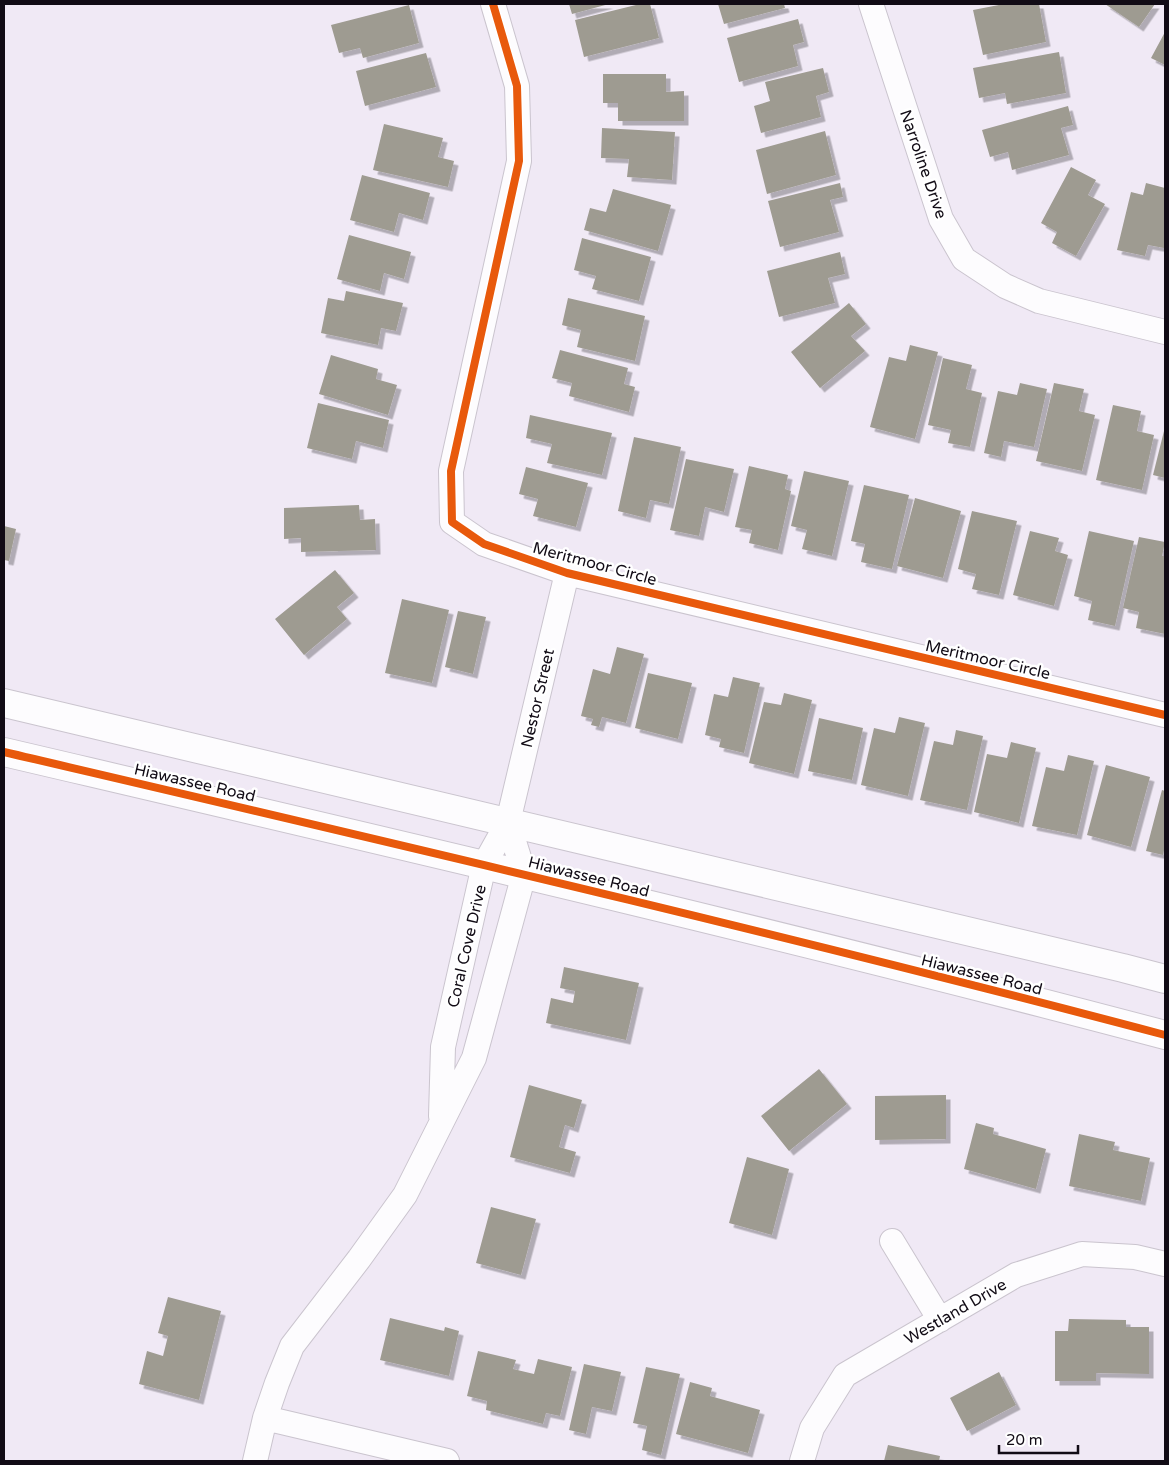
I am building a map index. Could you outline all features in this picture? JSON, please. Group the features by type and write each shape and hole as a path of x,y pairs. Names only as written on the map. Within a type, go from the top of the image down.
{"street":[{"name":"Meritmoor Circle","path":"493,4 517,86 519,161 451,471 452,522 484,544 567,573 1165,715"},
{"name":"Narroline Drive","path":"872,4 941,219 964,259 1005,286 1039,301 1165,332"},
{"name":"Nestor Street","path":"508,822 567,573"},
{"name":"Hiawassee Road","path":"4,703 1113,966 1165,980"},
{"name":"Hiawassee Road","path":"4,752 524,874 1072,1010 1165,1035"},
{"name":"Coral Cove Drive","path":"440,1125 443,1047 484,865 508,822"},
{"path":"508,822 524,874"},
{"name":"Coral Cove Drive","path":"255,1461 265,1418 292,1346 359,1259 405,1195 474,1058 524,874"},
{"path":"892,1241 940,1320"},
{"name":"Westland Drive","path":"802,1461 812,1428 845,1375 1016,1275 1082,1254 1135,1257 1165,1264"},
{"path":"265,1418 447,1461"}],"building":[{"path":"569,4 609,4 572,14"},
{"path":"640,4 650,4 659,38 584,57 575,20"},
{"path":"718,4 784,4 785,8 724,24"},
{"path":"1004,4 1039,4 1046,42 983,55 973,10"},
{"path":"1105,4 1155,4 1139,27"},
{"path":"409,5 419,43 363,58 360,48 339,53 331,25"},
{"path":"798,19 804,42 793,45 798,66 739,82 727,38"},
{"path":"1165,32 1165,65 1151,58"},
{"path":"1059,52 1066,93 1007,104 1005,93 979,98 973,68"},
{"path":"426,53 436,87 365,106 356,71"},
{"path":"823,68 829,92 816,96 821,117 761,133 754,106 770,101 765,82"},
{"path":"603,74 666,74 666,92 684,91 684,121 618,121 618,103 603,103"},
{"path":"1068,106 1073,125 1061,128 1069,155 1012,170 1008,152 990,157 982,130"},
{"path":"384,124 443,138 438,157 454,161 448,187 373,170"},
{"path":"602,128 675,132 672,180 627,177 629,159 601,158"},
{"path":"825,131 836,175 767,194 756,150"},
{"path":"1071,167 1096,180 1088,195 1105,204 1076,256 1052,243 1057,232 1041,223"},
{"path":"362,175 430,193 423,220 399,213 394,232 350,220"},
{"path":"840,183 843,197 830,200 839,232 780,247 768,201"},
{"path":"1146,183 1165,188 1164,248 1148,245 1145,256 1117,250 1131,192 1143,195"},
{"path":"613,189 671,205 658,251 584,230 590,208 606,212"},
{"path":"349,235 411,252 404,279 384,273 380,291 337,279"},
{"path":"582,238 651,257 639,301 592,289 596,276 574,270"},
{"path":"840,252 845,274 828,278 835,303 779,317 767,271"},
{"path":"346,291 403,303 396,331 381,328 378,345 321,333 328,298 344,301"},
{"path":"568,298 645,316 635,361 577,347 581,330 562,325"},
{"path":"849,303 866,324 851,336 865,351 820,388 791,352"},
{"path":"910,345 938,352 915,439 870,427 889,357 906,361"},
{"path":"560,350 628,368 624,384 635,387 629,412 569,396 572,383 552,378"},
{"path":"331,355 378,369 376,379 397,385 388,415 319,394"},
{"path":"943,358 972,365 966,389 982,393 970,447 948,443 951,430 928,425"},
{"path":"1020,383 1047,389 1034,447 1004,441 1001,457 984,453 998,391 1017,395"},
{"path":"1054,383 1084,389 1079,411 1095,415 1082,471 1036,461"},
{"path":"318,403 389,420 383,448 356,441 352,459 307,448"},
{"path":"1113,405 1141,411 1137,431 1154,435 1142,490 1096,480"},
{"path":"530,415 612,433 602,475 547,463 552,444 526,438"},
{"path":"1165,427 1165,478 1153,475"},
{"path":"634,437 681,447 669,504 650,500 646,518 618,511"},
{"path":"686,459 734,469 724,512 705,507 699,536 670,530"},
{"path":"749,466 788,475 785,489 791,491 778,550 749,543 752,530 735,527"},
{"path":"526,467 588,483 576,527 533,516 538,499 519,494"},
{"path":"804,471 849,481 832,556 802,549 807,530 791,526"},
{"path":"864,485 909,495 892,569 861,562 865,544 851,541"},
{"path":"915,498 961,511 943,578 897,566"},
{"path":"359,505 360,520 375,519 376,550 301,552 301,538 284,539 284,508"},
{"path":"972,511 1017,521 999,595 972,589 976,574 958,569"},
{"path":"4,526 16,529 9,561 4,560"},
{"path":"1030,531 1059,538 1055,551 1068,555 1054,606 1013,595"},
{"path":"1089,531 1134,541 1115,626 1088,620 1092,601 1074,596"},
{"path":"1139,537 1165,542 1162,556 1165,556 1165,634 1136,628 1139,612 1123,608"},
{"path":"335,570 354,593 337,607 347,619 304,655 275,619"},
{"path":"402,599 449,610 432,683 385,673"},
{"path":"458,611 486,617 473,674 445,667"},
{"path":"617,647 644,654 626,723 602,717 599,727 591,725 593,719 581,716 593,669 610,674"},
{"path":"648,673 692,683 678,739 635,728"},
{"path":"733,677 760,683 744,753 719,747 721,739 705,735 714,694 728,697"},
{"path":"784,693 812,700 794,774 749,763 764,702 781,705"},
{"path":"899,717 925,723 908,796 861,785 874,728 895,733"},
{"path":"819,718 863,728 852,780 808,771"},
{"path":"956,730 983,736 967,810 920,800 934,741 953,745"},
{"path":"1011,742 1036,748 1019,823 974,812 987,754 1007,758"},
{"path":"1068,755 1094,761 1077,835 1032,826 1046,767 1064,771"},
{"path":"1106,765 1150,777 1131,847 1087,835"},
{"path":"1162,790 1165,791 1165,846 1163,855 1146,851"},
{"path":"564,967 639,983 626,1040 546,1023 551,998 573,1003 575,991 560,988"},
{"path":"819,1069 847,1104 789,1151 761,1116"},
{"path":"529,1085 582,1100 574,1128 565,1125 559,1147 576,1152 570,1173 510,1157"},
{"path":"946,1095 946,1139 875,1140 875,1096"},
{"path":"976,1123 994,1128 993,1134 1046,1149 1036,1189 964,1169"},
{"path":"1079,1134 1115,1142 1113,1150 1150,1158 1141,1201 1069,1186"},
{"path":"747,1157 789,1169 772,1235 729,1223"},
{"path":"491,1207 536,1219 521,1275 476,1263"},
{"path":"168,1297 221,1311 199,1400 139,1384 147,1351 163,1356 168,1336 158,1333"},
{"path":"390,1318 444,1331 445,1327 459,1331 449,1376 380,1360"},
{"path":"1069,1319 1126,1320 1126,1327 1149,1327 1149,1374 1096,1373 1096,1381 1055,1381 1055,1331 1068,1331"},
{"path":"478,1351 516,1360 513,1369 534,1374 538,1359 572,1367 560,1416 546,1413 543,1424 486,1410 487,1401 467,1396"},
{"path":"584,1364 621,1372 612,1411 592,1407 586,1434 569,1430"},
{"path":"646,1367 680,1374 661,1455 642,1450 647,1426 633,1423"},
{"path":"999,1372 1016,1405 967,1431 950,1398"},
{"path":"690,1382 712,1388 710,1396 760,1410 748,1453 676,1434"},
{"path":"888,1445 940,1456 939,1461 884,1461"}],"cycle path":[{"path":"493,4 517,86 519,161 451,471 452,522 484,544 567,573 1165,715"},
{"path":"4,752 731,925 1165,1035"}]}
